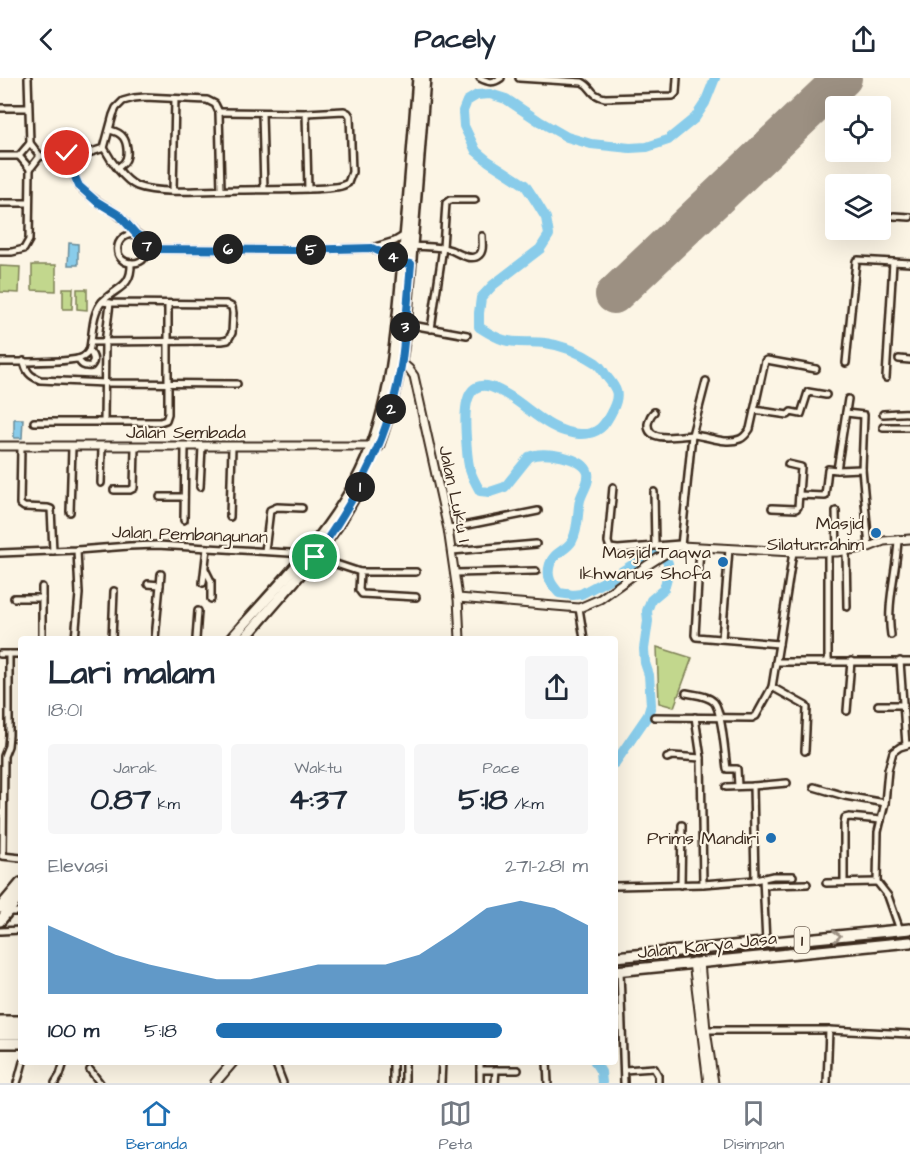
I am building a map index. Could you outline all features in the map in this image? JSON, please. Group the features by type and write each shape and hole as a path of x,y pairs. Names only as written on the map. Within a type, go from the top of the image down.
{"main road":[{"path":"234,636 338,525 372,463 390,413 401,362 406,324 407,263 418,78"},
{"path":"246,636 311,555 345,502 372,446 387,395 407,263 412,246 409,235 425,78"},
{"path":"0,921 18,888"},
{"path":"4,910 18,898"},
{"name":"Jalan Karya Jasa","path":"618,957 905,929"},
{"name":"Jalan Karya Jasa","path":"618,971 910,942"},
{"path":"0,1021 18,1021"},
{"path":"0,1028 18,1028"},
{"path":"0,1034 18,1034"},
{"path":"0,1043 18,1043"},
{"path":"215,1083 230,1065"}],"street":[{"path":"28,78 30,143 40,156 63,157 69,153 76,157 105,148"},
{"path":"480,78 494,82 501,78"},
{"path":"519,78 582,82 595,95 605,98 673,96 676,93 677,78"},
{"path":"219,112 344,111 350,116 352,172 348,183 334,188 221,190 147,189 126,178 112,162 105,148 116,108 123,101 145,97 207,100 215,104 219,112 221,190"},
{"path":"173,190 176,99"},
{"path":"0,108 28,108"},
{"path":"262,113 264,189"},
{"path":"306,113 308,189"},
{"path":"110,130 123,136 126,144 126,160 118,168"},
{"path":"0,156 19,156 30,143"},
{"path":"19,156 30,169"},
{"path":"0,252 19,251 27,245 30,235 30,169 40,156"},
{"path":"63,157 65,165 70,166 79,186 96,201 119,215 136,234 144,239 148,249 144,258 141,261 125,262 120,258 117,246 124,236 129,233 136,234"},
{"path":"70,166 75,164 76,157"},
{"path":"431,329 443,247 446,202 475,200"},
{"path":"0,203 29,203"},
{"path":"894,216 910,217"},
{"path":"148,249 372,248 409,235"},
{"path":"412,246 443,247 468,257 478,256 482,248 482,236"},
{"path":"372,248 407,263"},
{"path":"846,363 856,261 910,263"},
{"path":"886,378 893,262"},
{"path":"0,362 83,357 89,351 96,311 102,302 130,278 131,263"},
{"path":"91,342 222,341 228,340 232,333 233,313 231,306 224,303 102,302"},
{"path":"104,422 105,343 110,303"},
{"path":"34,422 160,422 166,420 168,414 168,304"},
{"path":"406,324 467,335"},
{"path":"78,359 85,367 91,366 94,359 89,351"},
{"path":"899,359 910,360"},
{"path":"654,412 650,417 648,427 650,433 654,435 676,437 692,435 716,440 738,440 744,437 750,429 766,361 816,369"},
{"path":"24,362 31,376 40,380 237,384"},
{"name":"Jalan Luku I","path":"401,362 414,376 448,530 458,598 460,636"},
{"path":"681,545 692,435 706,381"},
{"path":"754,410 788,415 791,412 801,414 808,392 826,395"},
{"path":"837,470 848,399"},
{"path":"846,413 864,415 862,469 869,547"},
{"path":"884,414 910,413"},
{"path":"883,427 910,427"},
{"name":"Jalan Sembada","path":"0,446 372,446"},
{"path":"21,447 20,504 24,507 50,508 53,551"},
{"path":"70,512 72,447"},
{"path":"101,483 102,447"},
{"path":"114,490 134,488 135,447"},
{"path":"184,520 185,447"},
{"path":"200,487 202,447"},
{"path":"230,517 232,447"},
{"path":"772,508 797,509 801,467 788,464"},
{"path":"799,495 825,496 828,469 862,469"},
{"path":"613,487 609,546 611,549 681,545 792,552 837,552 869,547 878,542 910,539"},
{"path":"654,492 655,545"},
{"path":"160,497 184,497"},
{"path":"265,551 270,510 277,507 302,508"},
{"path":"448,530 538,511"},
{"path":"836,511 837,552"},
{"path":"891,635 890,609 898,540"},
{"path":"452,551 536,544"},
{"path":"458,598 579,608 600,599 646,566 681,545"},
{"name":"Jalan Pembangunan","path":"0,553 129,546 207,548 311,555 360,572 416,572"},
{"path":"700,547 696,638 779,644"},
{"path":"203,583 207,548"},
{"path":"722,639 729,549"},
{"path":"75,636 78,607 77,550"},
{"path":"828,551 828,662"},
{"path":"846,551 847,607"},
{"path":"654,717 755,717 772,687 792,552"},
{"path":"205,569 211,581 211,599"},
{"path":"455,573 536,571"},
{"path":"360,572 359,590 362,594 416,597"},
{"path":"155,636 161,574"},
{"path":"148,584 160,585"},
{"path":"42,587 42,636"},
{"path":"112,636 114,591"},
{"path":"14,598 42,598"},
{"path":"579,608 584,636"},
{"path":"196,636 198,611"},
{"path":"0,654 18,654"},
{"path":"9,654 9,735 4,756 2,856 18,858"},
{"path":"847,711 851,661"},
{"path":"900,661 908,744 893,752 888,770 885,803 878,832 877,882 888,896 905,929"},
{"path":"777,662 910,662"},
{"path":"772,687 806,706 805,751"},
{"path":"686,693 710,699 716,706 720,718 727,769 737,769 738,786"},
{"path":"878,705 904,705"},
{"path":"695,717 701,758 703,884"},
{"path":"667,758 672,756 701,758"},
{"path":"726,787 787,783"},
{"path":"753,786 755,880"},
{"path":"814,787 845,796 885,803"},
{"path":"844,880 845,818 880,820"},
{"path":"681,885 682,825"},
{"path":"618,885 703,884 793,876"},
{"path":"763,878 766,943"},
{"path":"826,883 877,882"},
{"path":"764,885 807,884"},
{"path":"0,931 18,930"},
{"path":"697,962 714,1083"},
{"path":"697,962 708,1083"},
{"path":"618,985 624,1083"},
{"path":"706,1030 829,1030 910,1034"},
{"path":"827,1083 829,1030"},
{"path":"17,1083 22,1065"},
{"path":"55,1083 63,1065"},
{"path":"276,1065 283,1083"},
{"path":"393,1065 393,1083"},
{"path":"405,1065 405,1083"},
{"path":"441,1083 442,1065"},
{"path":"480,1065 480,1083"},
{"path":"547,1065 548,1083"},
{"path":"624,1071 654,1068 658,1075 658,1083"},
{"path":"90,1070 100,1083"},
{"path":"480,1070 518,1070"},
{"path":"495,1083 496,1070"}],"green space":[{"path":"32,265 56,265 56,291 32,290"},
{"path":"0,266 20,267 19,293 0,292"},
{"path":"63,288 73,288 72,309 63,309"},
{"path":"77,289 87,289 87,310 77,309"},
{"path":"657,647 692,658 674,707 659,703"}],"water":[{"path":"69,243 78,244 78,265 68,265"},
{"path":"14,419 23,419 22,438 14,438"}],"waterway":[{"path":"618,759 648,715 651,705 644,649 647,611 651,600 664,589 668,563 662,554 648,555 581,594 559,593 550,580 550,564 574,536 580,500 588,480 585,467 562,456 543,454 529,457 505,487 490,492 480,491 473,478 468,458 465,422 467,403 474,389 481,386 491,387 503,392 544,421 566,432 579,434 591,433 604,425 613,409 617,395 600,367 584,356 551,344 504,340 479,327 481,298 493,285 540,249 549,235 546,218 525,185 476,151 464,126 463,111 467,101 477,95 490,94 506,99 567,137 591,144 630,148 647,147 668,140 695,118 705,103 715,78"},
{"path":"597,1065 601,1072 602,1083"}],"runway":[{"path":"614,295 843,78"}],"place":[{"name":"Masjid Silaturrahim","path":"876,533"},
{"name":"Masjid Taqwa Ikhwanus Shofa","path":"723,562"},
{"name":"Prims Mandiri","path":"771,838"}],"route":[{"path":"67,153 72,153 77,159 73,166 70,166 79,186 96,201 119,215 136,234 144,239 148,249 372,248 403,263 411,264 401,362 390,413 362,484 338,525 315,557"}]}
